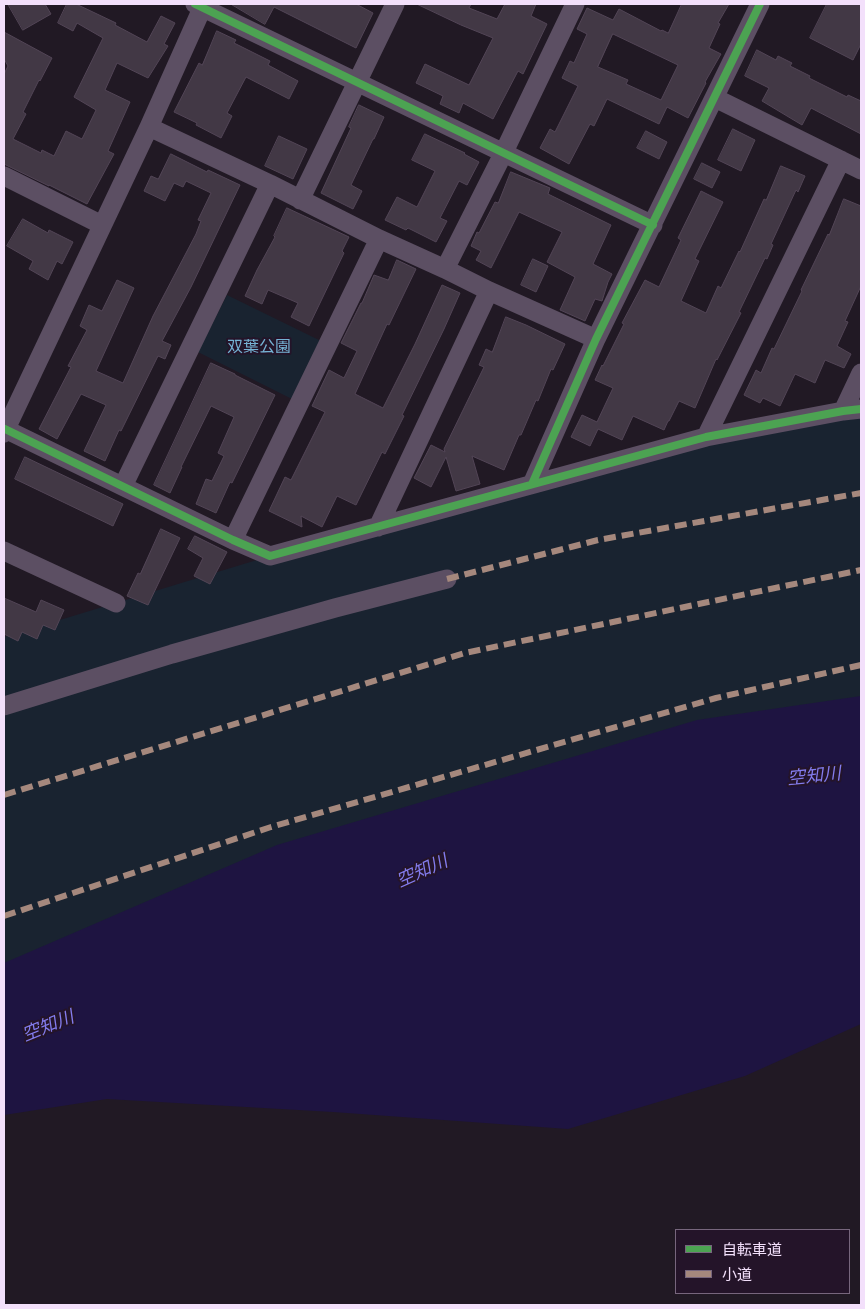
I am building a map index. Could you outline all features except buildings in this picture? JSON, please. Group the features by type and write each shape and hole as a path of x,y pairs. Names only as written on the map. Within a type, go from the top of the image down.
{"street":[{"path":"300,200 395,4"},
{"path":"445,269 575,4"},
{"path":"532,484 596,339 760,4"},
{"path":"652,226 200,5 149,127 5,431 270,556 706,437 852,410 861,372"},
{"path":"715,98 861,170"},
{"path":"149,127 270,184 379,239 596,339"},
{"path":"706,437 841,160"},
{"path":"4,176 102,226"},
{"path":"123,486 270,184"},
{"path":"233,540 379,239"},
{"path":"378,527 489,291"},
{"path":"4,551 116,603"},
{"path":"4,706 172,654 447,579"}],"green space":[{"name":"双葉公園","path":"227,295 321,341 292,399 198,352"},
{"path":"861,409 861,713 4,973 4,637 270,556 532,484"}],"water":[{"name":"空知川","path":"861,696 861,1024 745,1076 568,1129 333,1112 107,1099 4,1115 4,963 277,845 697,720"}],"marked path":[{"path":"447,579 598,540 861,493"},
{"path":"4,795 465,653 861,570"},
{"path":"4,916 271,827 716,698 861,665"}],"cycle path":[{"path":"195,4 653,225"},
{"path":"532,484 596,339 760,4"},
{"path":"5,429 233,540 270,556 706,437 861,409"}]}
